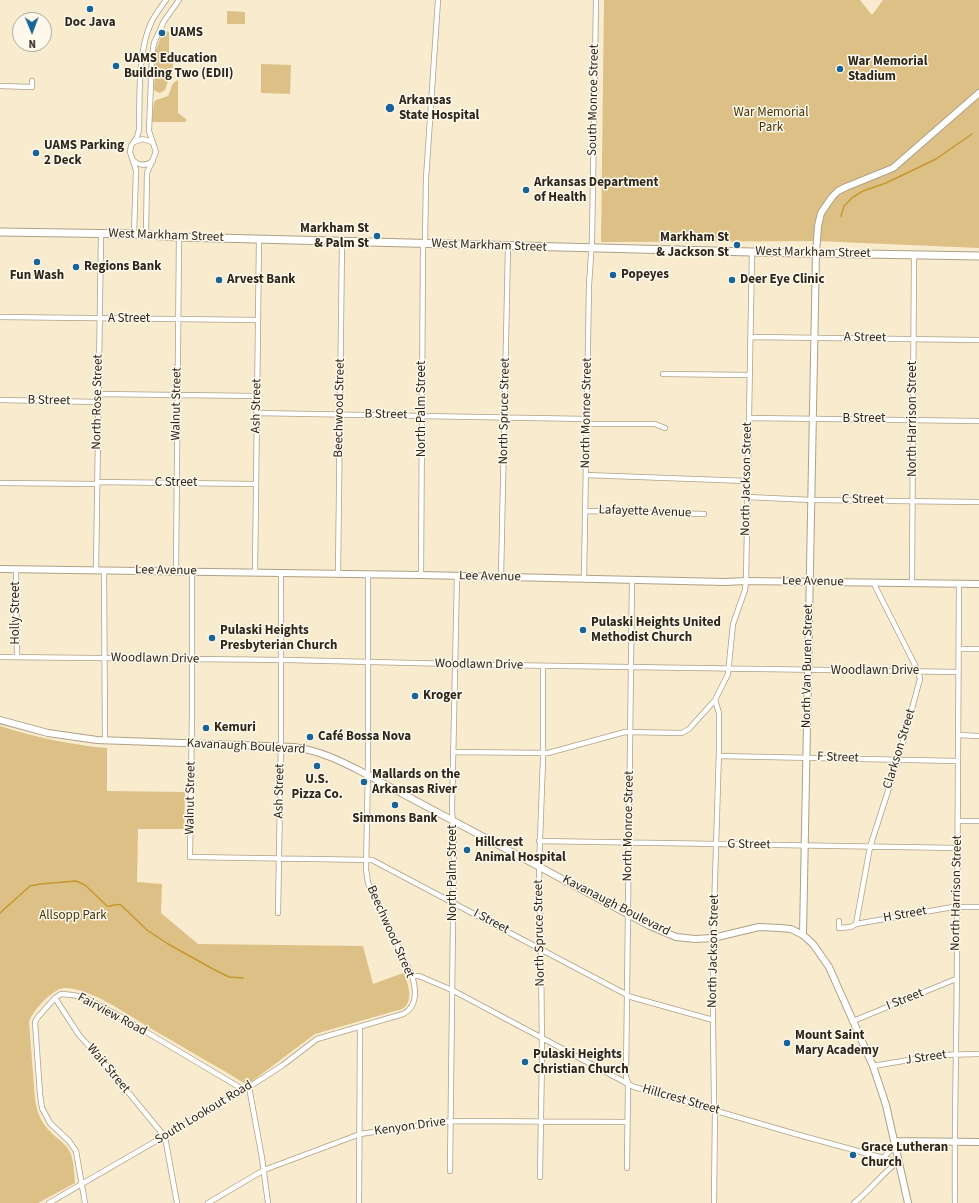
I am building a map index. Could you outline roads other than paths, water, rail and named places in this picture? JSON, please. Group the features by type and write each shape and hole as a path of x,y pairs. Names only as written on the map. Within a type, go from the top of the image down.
{"main road":[{"name":"West Markham Street","path":"0,232 101,235 134,234 179,237 342,242 979,256"}],"street":[{"path":"134,234 136,170 130,152 131,146 139,130 143,47 151,23 166,0"},
{"path":"146,235 147,173 156,152 150,131 153,50 156,38 164,21 179,0"},
{"name":"North Palm Street","path":"421,575 424,244 426,180 438,0"},
{"name":"South Monroe Street","path":"591,248 596,0"},
{"path":"0,86 32,87 32,81"},
{"name":"North Van Buren Street","path":"803,935 816,253 818,226 821,213 838,191 893,168 979,93"},
{"path":"134,142 143,139 152,142"},
{"path":"133,160 144,165 153,161"},
{"name":"North Rose Street","path":"96,570 101,235"},
{"name":"Walnut Street","path":"176,571 179,237"},
{"name":"Ash Street","path":"255,573 259,239"},
{"name":"Beechwood Street","path":"338,574 342,242"},
{"name":"North Spruce Street","path":"501,577 506,418 508,246"},
{"name":"North Monroe Street","path":"584,578 589,285 591,248"},
{"name":"North Jackson Street","path":"453,752 542,753 558,751 618,734 685,733 715,700 728,674 733,624 745,590 746,581 752,252"},
{"name":"North Harrison Street","path":"912,583 914,255"},
{"name":"A Street","path":"0,317 258,320"},
{"name":"A Street","path":"751,337 979,340"},
{"path":"663,374 749,375"},
{"path":"98,394 257,396"},
{"name":"B Street","path":"0,400 98,402"},
{"name":"B Street","path":"256,413 506,418 655,424 666,428"},
{"name":"B Street","path":"749,418 979,421"},
{"path":"586,475 747,481"},
{"name":"C Street","path":"0,483 256,484"},
{"name":"C Street","path":"747,497 812,500 979,502"},
{"name":"Lafayette Avenue","path":"585,510 704,514"},
{"name":"Lee Avenue","path":"0,569 368,574 725,582 979,584"},
{"name":"Holly Street","path":"16,569 16,657"},
{"path":"104,570 105,741"},
{"name":"Walnut Street","path":"190,857 192,744 192,571"},
{"name":"Ash Street","path":"278,913 281,747 281,573"},
{"name":"Beechwood Street","path":"360,1027 403,1014 410,1010 414,1000 414,983 412,976 368,883 366,869 368,775 368,574"},
{"name":"North Palm Street","path":"450,1171 453,902 452,811 457,576"},
{"name":"North Monroe Street","path":"627,1168 628,1083 626,1077 632,580"},
{"name":"Clarkson Street","path":"856,924 870,847 898,760 920,679 918,671 873,582"},
{"name":"North Harrison Street","path":"955,1203 954,1142 958,848 959,584"},
{"path":"959,649 979,650"},
{"name":"Woodlawn Drive","path":"0,657 281,660 543,666 729,668 808,671 958,672"},
{"name":"North Spruce Street","path":"540,1177 541,948 539,841 543,666"},
{"name":"North Jackson Street","path":"714,1203 716,1110 713,1020 713,938 719,756 719,713 715,700"},
{"name":"Kavanaugh Boulevard","path":"0,720 48,733 105,741 281,747 306,749 323,753 368,775 650,926 676,937 695,939 713,938 765,926 791,929 803,935 824,959 873,1066 886,1105 908,1203"},
{"path":"958,735 979,736"},
{"name":"F Street","path":"719,756 958,761"},
{"path":"958,821 979,821"},
{"name":"G Street","path":"539,841 958,848"},
{"name":"I Street","path":"190,857 372,860 541,948 631,997 713,1020"},
{"name":"H Street","path":"839,921 839,928 851,927 856,924 912,913 957,906 979,907"},
{"name":"Hillcrest Street","path":"412,976 419,976 452,990 634,1087 898,1162"},
{"name":"I Street","path":"853,1021 956,979"},
{"name":"Fairview Road","path":"55,998 61,994 67,994 90,1001 121,1017 244,1090"},
{"path":"55,998 38,1016 35,1022 41,1101 46,1118 69,1141 76,1151 85,1203"},
{"name":"Wait Street","path":"55,998 79,1035 165,1137"},
{"path":"359,1203 360,1027"},
{"name":"South Lookout Road","path":"49,1203 249,1087 283,1065 317,1039 360,1027"},
{"name":"J Street","path":"873,1066 939,1055 979,1054"},
{"path":"249,1087 264,1170 268,1203"},
{"name":"Kenyon Drive","path":"208,1203 264,1170 360,1134 451,1121 627,1122"},
{"path":"165,1137 177,1203"},
{"path":"883,1158 895,1143 979,1142"},
{"path":"854,1203 898,1162"}],"waterway":[{"path":"841,216 844,206 853,197 863,191 886,183 936,159 972,134"},
{"path":"0,913 30,886 76,881 85,885 107,906 117,904 121,905 147,930 168,944 229,977 243,978"}],"place":[{"name":"Doc Java","path":"90,9"},
{"name":"UAMS","path":"162,33"},
{"name":"UAMS Education Building Two (EDII)","path":"116,66"},
{"name":"War Memorial Stadium","path":"840,69"},
{"name":"Arkansas State Hospital","path":"390,108"},
{"name":"UAMS Parking 2 Deck","path":"36,153"},
{"name":"Arkansas Department of Health","path":"526,190"},
{"name":"Markham St & Palm St","path":"377,236"},
{"name":"Markham St & Jackson St","path":"737,245"},
{"name":"Fun Wash","path":"37,262"},
{"name":"Regions Bank","path":"76,267"},
{"name":"Popeyes","path":"613,275"},
{"name":"Arvest Bank","path":"219,280"},
{"name":"Deer Eye Clinic","path":"732,280"},
{"name":"Pulaski Heights United Methodist Church","path":"583,630"},
{"name":"Pulaski Heights Presbyterian Church","path":"212,638"},
{"name":"Kroger","path":"415,696"},
{"name":"Kemuri","path":"206,728"},
{"name":"Café Bossa Nova","path":"310,737"},
{"name":"U.S. Pizza Co.","path":"317,766"},
{"name":"Mallards on the Arkansas River","path":"364,782"},
{"name":"Simmons Bank","path":"395,805"},
{"name":"Hillcrest Animal Hospital","path":"467,850"},
{"name":"Mount Saint Mary Academy","path":"787,1043"},
{"name":"Pulaski Heights Christian Church","path":"525,1062"},
{"name":"Grace Lutheran Church","path":"853,1155"}],"park label":[{"name":"War Memorial Park","path":"771,120"},
{"name":"Allsopp Park","path":"73,916"}]}
